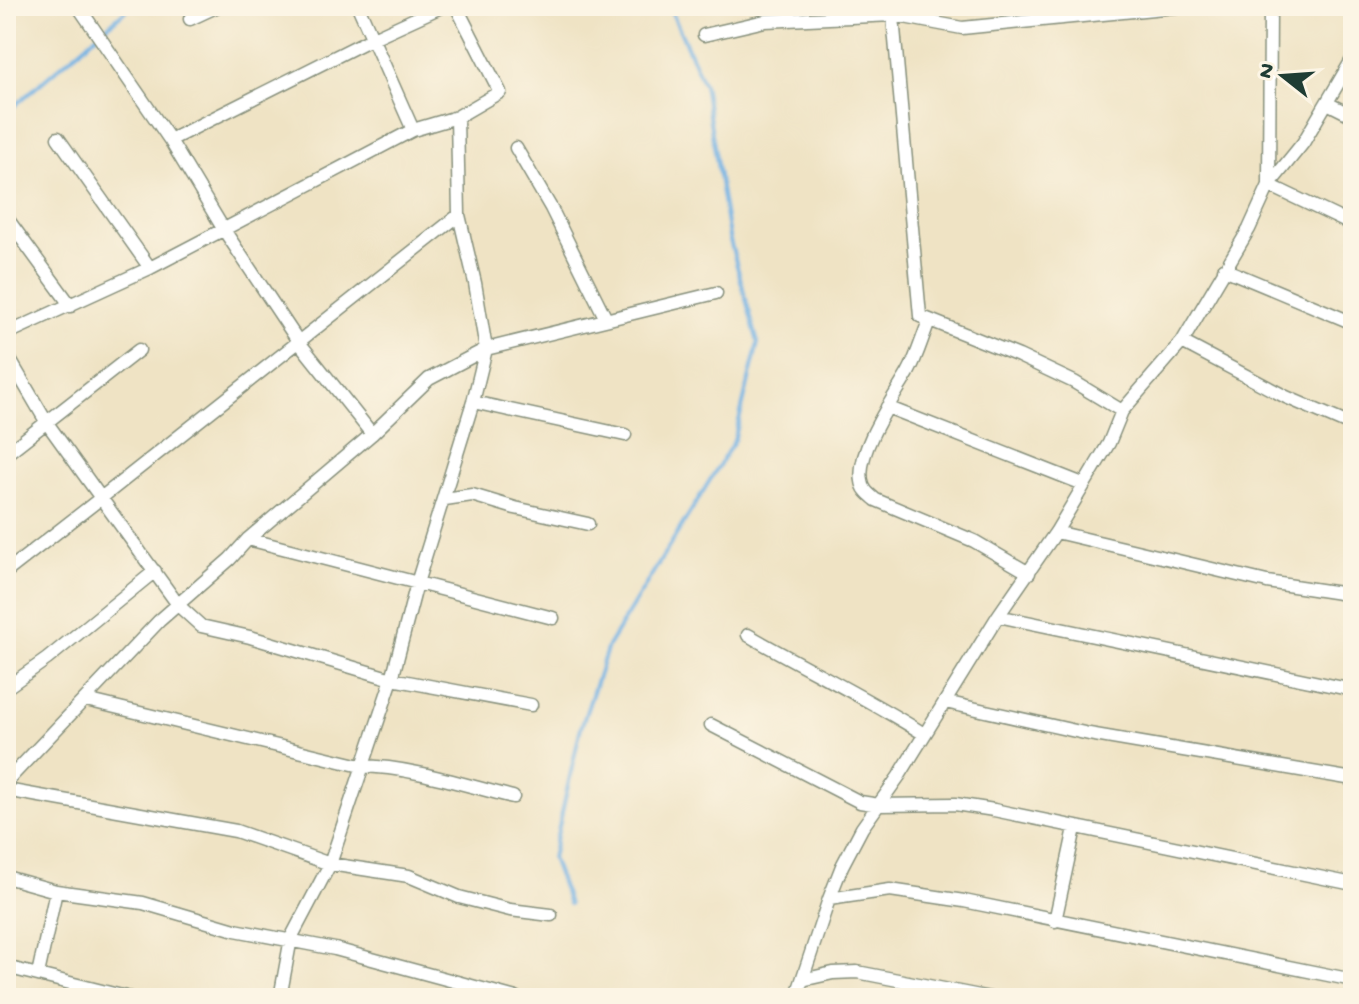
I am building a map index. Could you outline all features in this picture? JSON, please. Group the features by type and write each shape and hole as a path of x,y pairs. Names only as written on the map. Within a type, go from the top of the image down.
{"street":[{"path":"78,6 170,140 224,230 298,341 372,434"},
{"path":"190,19 218,6"},
{"path":"358,6 413,130"},
{"path":"170,140 443,6"},
{"path":"6,334 150,268 413,130 457,117 500,92 456,6"},
{"path":"704,35 765,21 892,10 962,28 1102,9 1184,6"},
{"path":"1269,185 1270,6"},
{"path":"1340,6 1353,14"},
{"path":"892,10 920,316 1009,351 1074,382 1122,411"},
{"path":"796,998 829,899 862,828 998,616 1056,532 1109,443 1122,411 1182,342 1249,229 1269,185 1303,143 1353,58"},
{"path":"1327,103 1353,116"},
{"path":"280,998 291,938 330,864 392,679 486,349 459,215 457,117"},
{"path":"58,138 150,268"},
{"path":"516,148 551,208 606,319"},
{"path":"1269,185 1353,225"},
{"path":"6,572 459,215"},
{"path":"6,217 71,306"},
{"path":"1224,269 1353,323"},
{"path":"6,782 159,621 179,606 248,539 372,434 429,379 486,349 716,293"},
{"path":"929,321 909,371 887,407 864,457 861,478 864,490 876,500 974,541 1029,573"},
{"path":"1182,342 1286,397 1353,426"},
{"path":"6,454 139,350"},
{"path":"6,353 47,423 179,606 201,626 250,637 392,679 531,705"},
{"path":"473,402 625,435"},
{"path":"887,407 1083,484"},
{"path":"445,499 472,495 588,524"},
{"path":"1056,532 1267,582 1353,595"},
{"path":"248,539 553,618"},
{"path":"6,688 47,659 155,571"},
{"path":"998,616 1353,690"},
{"path":"748,635 823,678 874,702 924,734"},
{"path":"86,700 361,766 513,797"},
{"path":"945,702 1089,734 1353,779"},
{"path":"711,725 860,802 879,805 955,804 1353,884"},
{"path":"6,790 236,831 330,864 409,876 459,897 510,910 551,915"},
{"path":"1055,921 1075,828"},
{"path":"6,877 56,891 143,903 235,930 291,938 516,998"},
{"path":"829,899 890,890 964,901 1353,980"},
{"path":"38,974 56,891"},
{"path":"6,967 130,998"},
{"path":"802,980 833,973 857,972 990,998"}],"waterway":[{"path":"6,113 131,6"},
{"path":"569,904 552,858 580,731 608,646 734,441 758,343 729,237 704,85 669,6"},
{"path":"1348,488 1353,489"}]}
